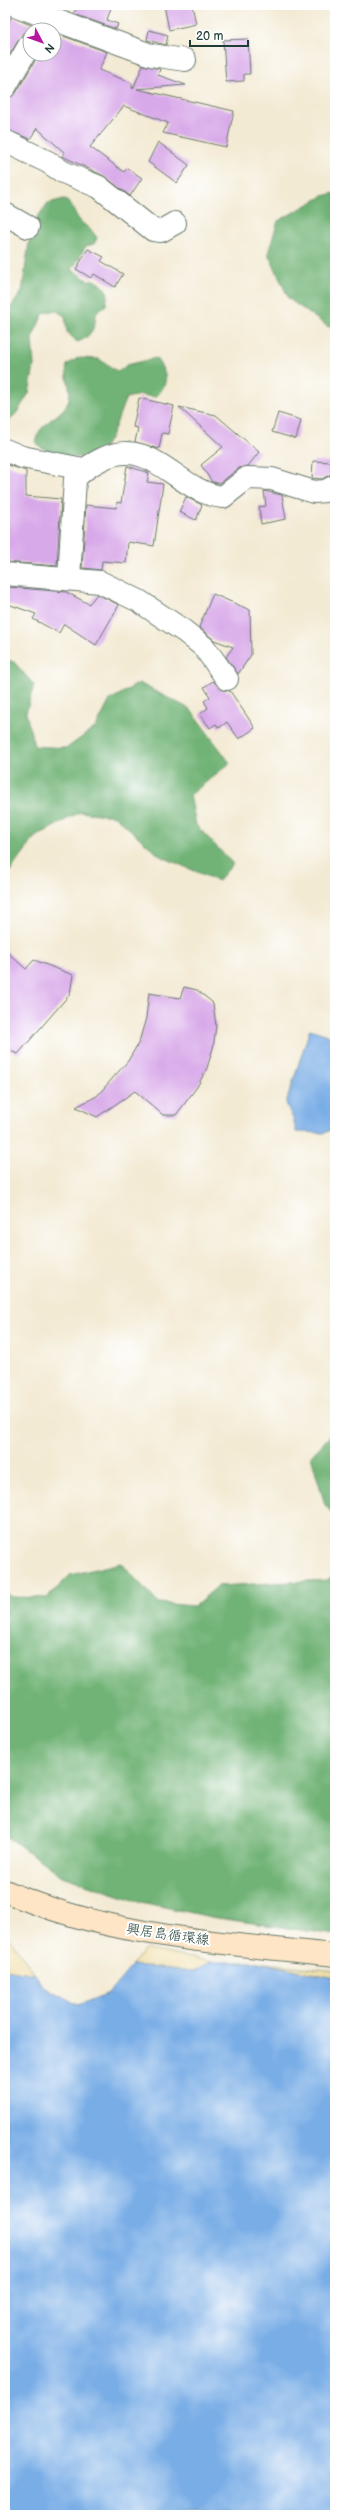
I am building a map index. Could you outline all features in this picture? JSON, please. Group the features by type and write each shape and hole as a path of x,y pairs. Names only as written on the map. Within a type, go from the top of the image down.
{"main road":[{"name":"興居島循環線","path":"5,1891 63,1913 148,1933 335,1955"}],"street":[{"path":"14,5 151,55 185,60"},
{"path":"5,87 22,58"},
{"path":"5,142 48,162 63,172 99,187 153,230 161,231 175,223"},
{"path":"5,214 28,226"},
{"path":"5,450 22,457 83,469"},
{"path":"69,579 75,479 83,469 122,452 139,454 158,462 184,483 211,496 223,497 247,478 272,479 314,492 335,486"},
{"path":"5,574 100,582 139,601 184,631 204,647 227,679"}],"green space":[{"path":"335,193 335,328 327,326 289,299 268,253 278,221 323,196"},
{"path":"64,199 70,204 81,222 97,238 94,244 86,246 72,270 89,281 94,280 103,286 108,293 106,305 96,313 92,331 86,338 77,342 67,332 65,316 55,310 43,314 32,338 34,366 29,393 18,411 5,426 5,315 22,292 29,242 36,219 48,203"},
{"path":"78,358 99,359 118,372 127,365 156,358 165,374 165,382 156,397 140,395 126,398 108,442 102,450 93,455 82,457 67,456 50,452 35,442 42,428 65,408 70,394 66,374 67,365"},
{"path":"5,659 14,662 34,685 26,713 34,746 67,748 96,727 110,700 139,683 190,709 230,763 190,795 196,825 233,864 218,881 160,856 115,816 80,812 35,837 5,878"},
{"path":"335,1431 335,1516 325,1505 311,1456"},
{"path":"121,1563 158,1603 194,1606 218,1586 327,1580 335,1574 335,1935 211,1917 136,1901 62,1876 5,1835 5,1593 12,1597 47,1598 70,1575"}],"sand":[{"path":"5,1932 35,1974 5,1969"},
{"path":"144,1949 212,1962 194,1971 132,1966"},
{"path":"257,1962 335,1971 335,1978"}],"water":[{"path":"310,1029 328,1035 335,1048 335,1127 325,1133 296,1132 294,1121 286,1103"},
{"path":"212,1962 257,1962 335,1978 335,2515 5,2515 5,1969 35,1974 43,1986 78,2005 109,1993 132,1966 194,1971"}],"building":[{"path":"77,5 112,5 107,20 118,24 116,29 74,14"},
{"path":"164,5 192,5 196,24 169,30"},
{"path":"12,17 24,22 22,22 22,35 5,62 5,25"},
{"path":"149,30 168,35 166,45 147,40"},
{"path":"62,35 107,52 99,70 132,83 133,89 143,65 160,69 158,75 186,85 137,89 234,111 226,147 163,133 168,123 124,106 90,147 124,172 127,168 142,178 130,196 104,176 62,156 65,153 37,128 30,139 5,129 5,99 16,93 34,62 62,62"},
{"path":"248,39 250,74 244,74 244,81 226,82 223,40"},
{"path":"158,142 189,165 177,183 148,162"},
{"path":"88,249 104,257 101,261 123,274 115,287 94,274 91,278 76,269"},
{"path":"139,398 174,406 168,434 162,433 159,449 135,442 138,428 133,427"},
{"path":"179,407 216,415 259,452 248,466 239,468 220,483 212,482 201,465 223,447"},
{"path":"278,413 301,420 296,439 272,432"},
{"path":"313,461 332,462 331,474 322,479 312,478"},
{"path":"5,464 26,471 26,496 61,499 57,566 5,562"},
{"path":"127,466 149,473 147,482 163,484 154,546 128,542 126,563 102,561 101,570 82,568 86,505 116,508 117,502 121,503"},
{"path":"264,491 282,495 286,519 261,524 259,507 266,506"},
{"path":"186,497 202,505 196,520 179,512"},
{"path":"7,587 66,592 89,604 97,594 119,605 96,645 64,624 59,633 33,619 36,614 5,603"},
{"path":"213,594 250,610 251,655 238,674 226,657 233,647 214,640 199,627"},
{"path":"213,681 222,690 230,691 255,728 239,739 227,722 219,728 216,724 210,728 200,714 208,708 204,701 210,697 204,687"},
{"path":"5,950 26,969 34,960 73,975 70,994 18,1054 5,1049"},
{"path":"184,987 197,990 213,1003 216,1026 213,1048 207,1068 197,1087 176,1115 163,1115 135,1091 97,1117 76,1107 97,1096 128,1061 139,1042 146,1018 149,993 180,998"}]}
